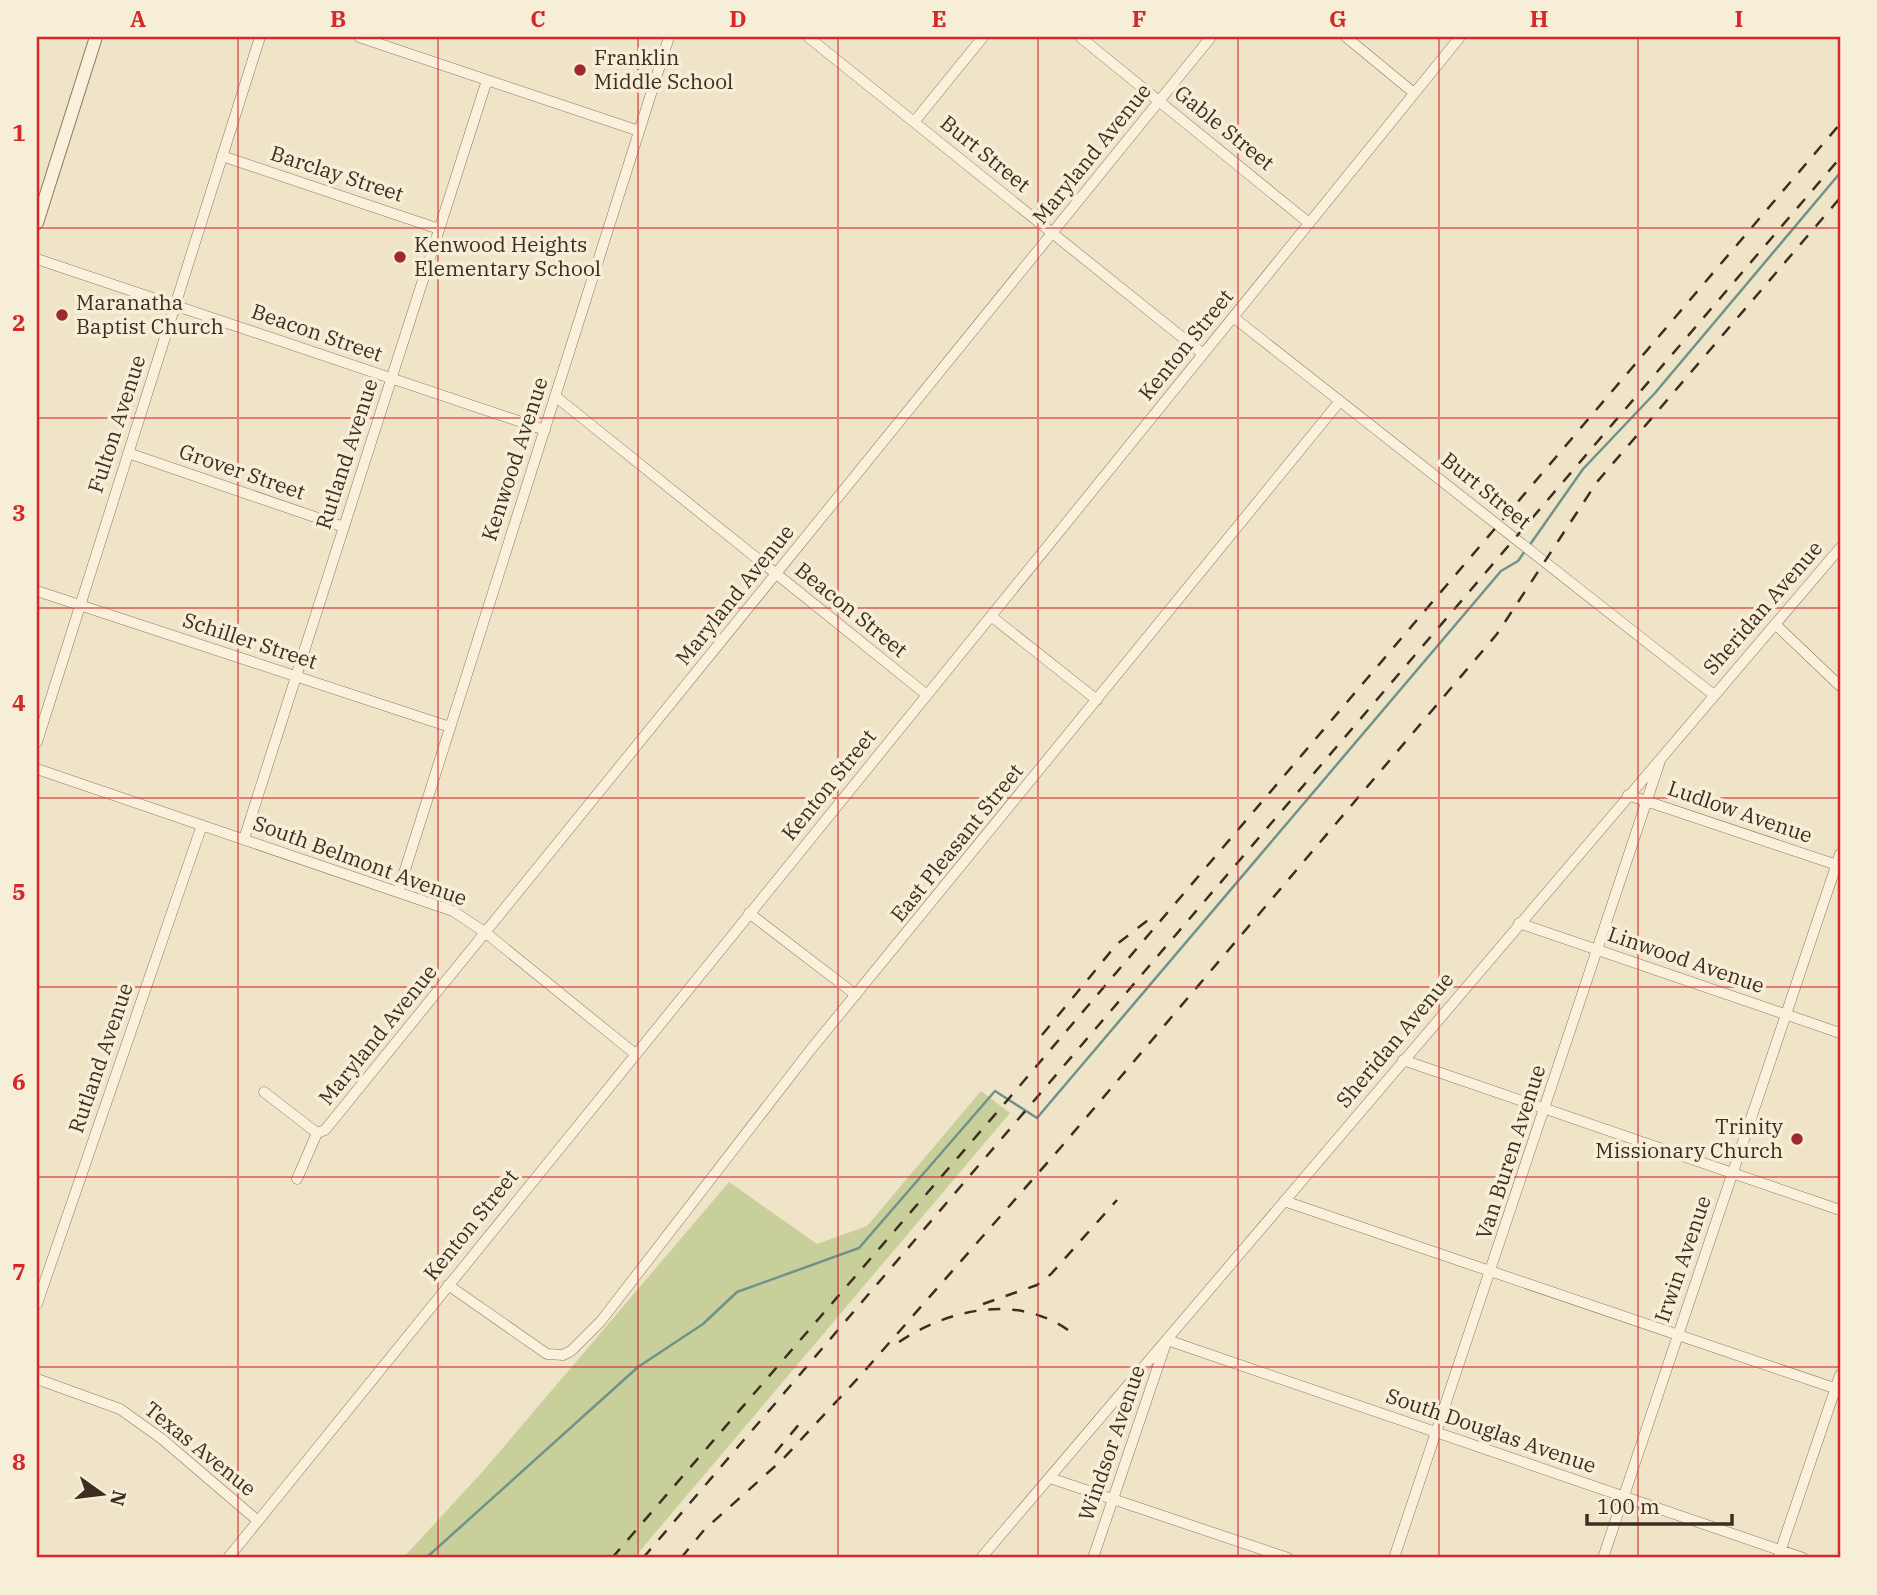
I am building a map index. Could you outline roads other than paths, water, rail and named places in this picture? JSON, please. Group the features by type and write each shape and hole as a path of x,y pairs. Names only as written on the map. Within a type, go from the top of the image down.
{"street":[{"path":"37,223 96,37"},
{"name":"Fulton Avenue","path":"37,743 260,37"},
{"path":"359,37 639,131"},
{"name":"Kenwood Avenue","path":"398,892 669,37"},
{"name":"Burt Street","path":"808,37 1203,354"},
{"path":"914,122 983,37"},
{"name":"Gable Street","path":"1080,37 1309,223"},
{"name":"Maryland Avenue","path":"297,1179 317,1133 325,1130 486,933 1211,37"},
{"path":"1346,37 1415,93"},
{"name":"Kenton Street","path":"228,1558 1460,37"},
{"name":"Rutland Avenue","path":"244,839 487,80"},
{"name":"Barclay Street","path":"222,156 439,229"},
{"name":"Beacon Street","path":"37,259 545,430"},
{"name":"Burt Street","path":"1233,317 1714,695"},
{"name":"Beacon Street","path":"555,396 927,695"},
{"name":"East Pleasant Street","path":"448,1285 537,1349 555,1356 571,1351 583,1342 856,995 1340,401"},
{"name":"Grover Street","path":"128,453 344,527"},
{"name":"Sheridan Avenue","path":"981,1558 1840,548"},
{"name":"Schiller Street","path":"37,591 450,727"},
{"path":"991,616 1097,700"},
{"path":"1775,624 1840,686"},
{"name":"Van Buren Avenue","path":"1394,1558 1599,950 1661,757"},
{"name":"South Belmont Avenue","path":"37,769 453,911 486,933 634,1054"},
{"name":"Ludlow Avenue","path":"1628,795 1838,865"},
{"name":"Rutland Avenue","path":"37,1304 202,825"},
{"name":"Irwin Avenue","path":"1603,1558 1840,853"},
{"path":"749,913 856,995"},
{"name":"Linwood Avenue","path":"1519,923 1840,1033"},
{"path":"1404,1060 1840,1210"},
{"path":"264,1093 317,1133"},
{"path":"1284,1201 1838,1389"},
{"name":"South Douglas Avenue","path":"1167,1340 1624,1497 1779,1554 1802,1558"},
{"name":"Windsor Avenue","path":"1093,1558 1167,1340"},
{"path":"1779,1554 1838,1389 1840,1375"},
{"name":"Texas Avenue","path":"37,1379 120,1409 162,1439 258,1521"},
{"path":"1050,1478 1288,1558"}],"waterway":[{"path":"1529,546 1583,469 1655,393 1840,173"},
{"path":"426,1558 638,1367 703,1324 737,1292 859,1248 995,1091 1037,1118 1501,571 1518,561 1525,551"}],"railway":[{"path":"612,1558 1011,1096 1840,124"},
{"path":"643,1558 1840,158"},
{"path":"681,1558 704,1530 782,1460 861,1375 1062,1146 1497,634 1597,482 1840,198"},
{"path":"1042,1035 1117,944 1156,914"},
{"path":"983,1304 1037,1285 1051,1274 1117,1200"},
{"path":"899,1342 942,1320 988,1310 1034,1314 1056,1323 1077,1337"},
{"path":"775,1453 801,1422"}],"place":[{"name":"Franklin Middle School","path":"580,70"},
{"name":"Kenwood Heights Elementary School","path":"400,257"},
{"name":"Maranatha Baptist Church","path":"62,315"},
{"name":"Trinity Missionary Church","path":"1797,1139"}]}
